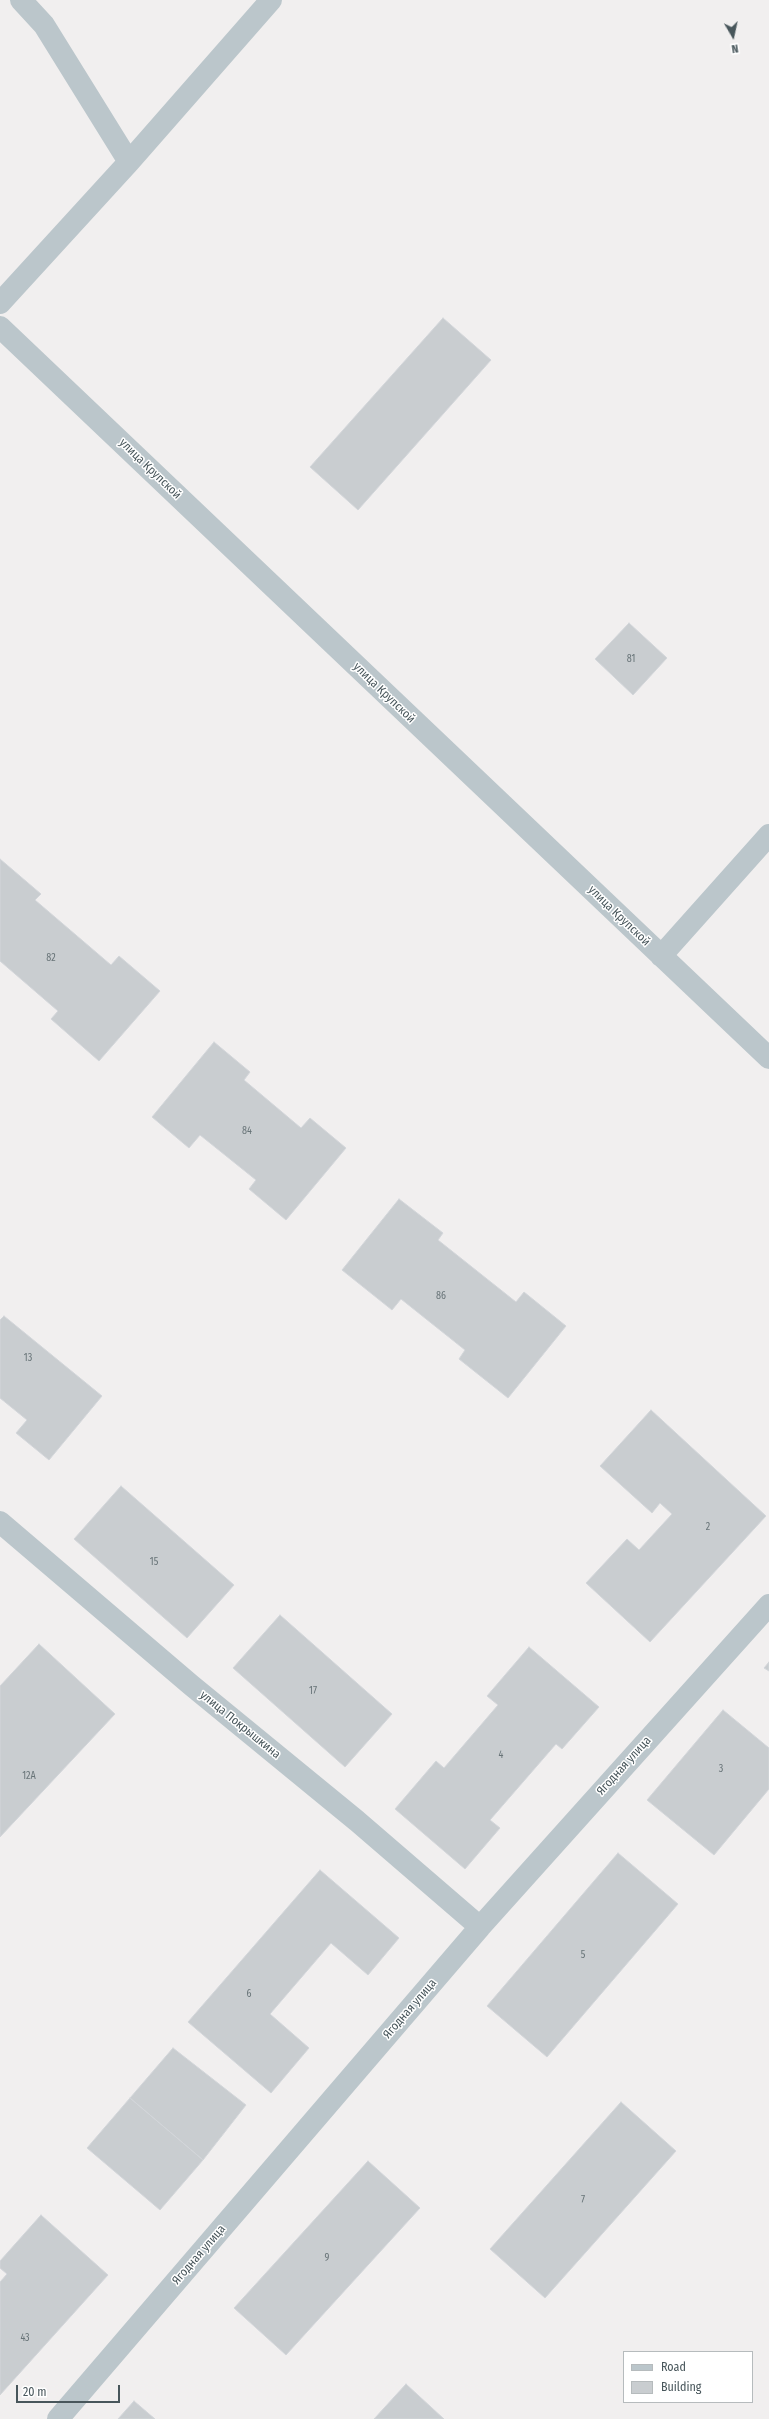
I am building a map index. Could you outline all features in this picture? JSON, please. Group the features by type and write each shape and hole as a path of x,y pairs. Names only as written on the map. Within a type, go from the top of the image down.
{"street":[{"path":"20,0 44,26 129,162"},
{"path":"0,303 129,162 271,0"},
{"name":"улица Крупской","path":"0,327 769,1058"},
{"path":"661,956 769,835"},
{"name":"улица Покрышкина","path":"0,1522 192,1685 357,1821 480,1927"},
{"name":"Ягодная улица","path":"58,2419 480,1927 769,1605"}],"building":[{"path":"443,318 491,360 358,510 310,467"},
{"path":"629,623 667,658 633,695 595,659"},
{"path":"0,859 41,894 35,900 111,965 119,956 160,991 99,1061 51,1019 58,1011 0,961"},
{"path":"214,1042 250,1072 244,1080 301,1128 310,1118 346,1148 286,1220 249,1189 256,1180 200,1135 189,1148 152,1117"},
{"path":"399,1199 443,1233 438,1240 516,1302 524,1292 566,1326 508,1398 459,1359 465,1350 401,1299 392,1310 342,1270"},
{"path":"4,1316 102,1396 49,1460 16,1433 27,1420 0,1398 0,1320"},
{"path":"651,1410 766,1516 650,1642 586,1583 627,1539 639,1550 672,1514 660,1503 652,1513 600,1466"},
{"path":"121,1486 234,1585 187,1638 74,1539"},
{"path":"280,1615 392,1714 345,1767 233,1668"},
{"path":"39,1644 115,1714 0,1837 0,1686"},
{"path":"529,1647 599,1707 562,1749 556,1744 490,1820 500,1828 465,1869 395,1809 436,1761 444,1768 498,1705 487,1696"},
{"path":"769,1662 769,1671 764,1668"},
{"path":"723,1710 769,1748 769,1789 714,1855 647,1800"},
{"path":"618,1853 678,1904 547,2057 487,2006"},
{"path":"320,1870 399,1938 368,1975 331,1943 270,2014 309,2048 271,2093 188,2022"},
{"path":"173,2048 246,2105 203,2160 130,2098"},
{"path":"130,2098 203,2160 160,2210 87,2148"},
{"path":"621,2102 676,2151 545,2298 490,2249"},
{"path":"368,2161 420,2208 286,2355 234,2308"},
{"path":"41,2215 108,2275 0,2395 0,2282 7,2274 0,2268 0,2261"},
{"path":"406,2384 444,2419 374,2419"},
{"path":"134,2401 155,2419 118,2419"}]}
